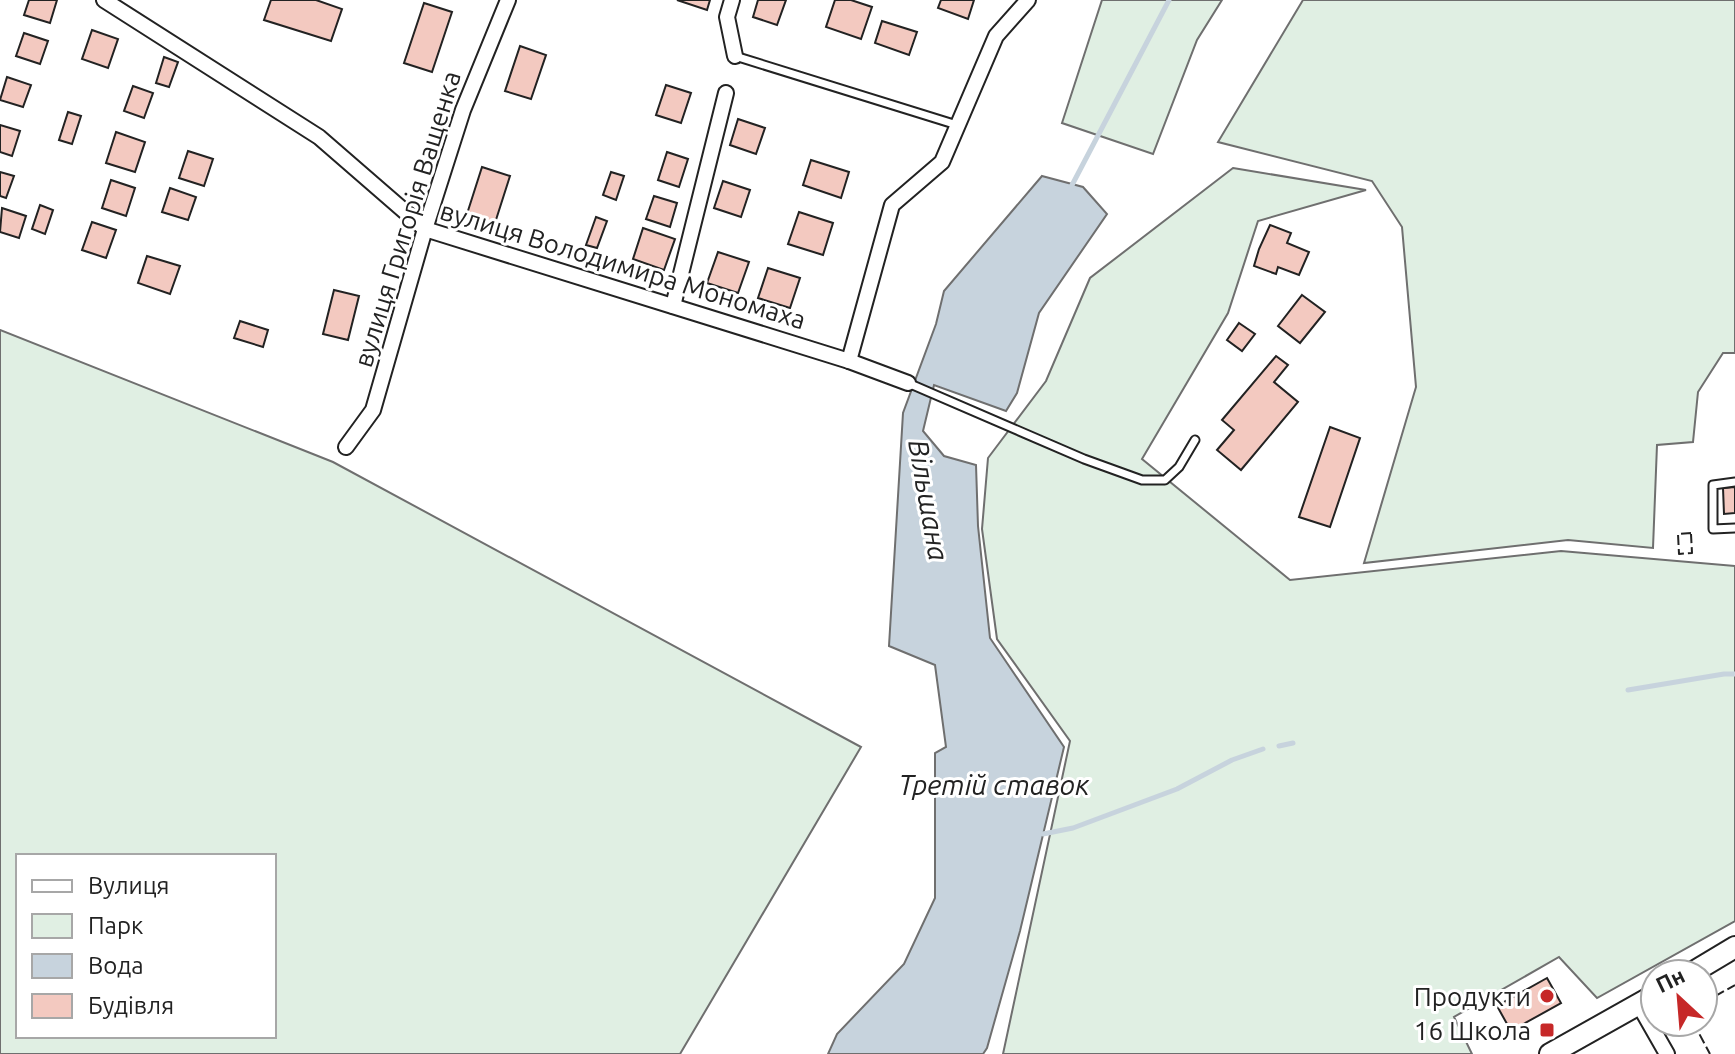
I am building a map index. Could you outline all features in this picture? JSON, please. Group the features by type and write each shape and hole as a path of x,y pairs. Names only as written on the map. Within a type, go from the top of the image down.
{"street":[{"name":"вулиця Володимира Мономаха","path":"104,0 319,137 425,229 849,361 908,383"},
{"name":"вулиця Григорія Ващенка","path":"346,447 373,410 463,110 508,0"},
{"path":"732,0 727,17 735,56"},
{"path":"849,361 892,205 942,162 996,36 1028,0"},
{"path":"673,306 726,93"},
{"path":"1717,958 1735,947"},
{"path":"1550,1054 1639,1004"}],"lane":[{"path":"735,56 957,125"},
{"path":"908,383 1084,459 1142,480 1165,480 1179,467 1195,440"},
{"path":"1735,482 1713,485 1713,529 1735,528"}],"green space":[{"path":"1102,0 1222,0 1197,40 1153,154 1062,123"},
{"path":"1303,0 1735,0 1735,353 1723,353 1698,392 1693,442 1657,445 1653,548 1568,540 1364,563 1416,387 1402,227 1372,181 1218,142"},
{"path":"1233,168 1366,190 1258,221 1228,313 1142,459 1290,580 1561,551 1735,566 1735,921 1669,958 1639,958 1639,975 1597,998 1559,957 1454,1017 1472,1054 1003,1054 1070,741 997,639 982,529 988,458 1046,381 1090,278"},
{"path":"0,330 333,462 861,747 680,1054 0,1054"}],"water":[{"name":"Третій ставок","path":"1042,176 1083,187 1107,214 1039,313 1017,393 1006,411 934,385 923,431 944,456 976,465 978,526 990,638 1064,747 1020,931 983,1054 828,1054 837,1034 904,964 935,898 935,753 946,747 935,665 889,646 903,413 936,324 944,291"}],"building":[{"path":"29,0 57,0 50,23 24,15"},
{"path":"271,0 316,0 342,9 331,41 264,20"},
{"path":"677,0 710,0 707,10"},
{"path":"758,0 786,0 777,25 753,17"},
{"path":"835,0 851,0 872,7 861,39 826,27"},
{"path":"941,0 974,0 968,19 938,8"},
{"path":"424,3 452,12 432,72 404,63"},
{"path":"882,21 917,32 909,55 875,43"},
{"path":"92,30 118,39 108,68 82,59"},
{"path":"24,33 48,41 40,64 16,56"},
{"path":"520,46 546,55 531,99 505,91"},
{"path":"164,57 178,62 169,87 156,83"},
{"path":"7,77 31,85 23,107 0,100"},
{"path":"666,85 691,93 681,123 656,115"},
{"path":"133,86 153,93 144,118 124,111"},
{"path":"68,112 81,116 72,144 59,140"},
{"path":"738,119 765,128 756,154 730,145"},
{"path":"0,125 20,131 12,156 0,152"},
{"path":"116,132 145,142 135,172 106,163"},
{"path":"188,151 213,159 204,186 179,178"},
{"path":"667,152 688,159 679,187 658,180"},
{"path":"811,160 849,172 841,198 803,185"},
{"path":"482,167 510,176 494,226 466,217"},
{"path":"0,172 14,176 6,198 0,196"},
{"path":"611,172 624,176 616,200 603,195"},
{"path":"111,180 135,188 126,216 102,208"},
{"path":"723,181 750,190 741,217 714,208"},
{"path":"170,188 196,197 188,220 162,212"},
{"path":"654,196 677,203 670,227 646,219"},
{"path":"40,205 53,210 45,234 32,229"},
{"path":"2,208 26,216 19,238 0,232"},
{"path":"799,212 833,223 823,255 788,244"},
{"path":"596,217 607,221 597,248 586,245"},
{"path":"92,222 116,230 106,258 82,250"},
{"path":"1270,225 1291,233 1287,243 1309,252 1299,275 1278,267 1276,274 1254,266"},
{"path":"643,228 675,239 664,270 633,259"},
{"path":"718,252 749,262 738,293 707,283"},
{"path":"147,256 180,266 170,294 138,283"},
{"path":"768,268 800,278 790,308 758,298"},
{"path":"334,290 359,296 348,340 323,334"},
{"path":"1302,295 1325,312 1300,343 1278,326"},
{"path":"240,321 268,330 263,347 234,338"},
{"path":"1239,323 1255,334 1242,351 1227,340"},
{"path":"1276,356 1288,365 1274,382 1298,402 1241,470 1217,450 1234,430 1222,420"},
{"path":"1330,427 1360,438 1330,527 1299,517"},
{"path":"1735,487 1735,513 1724,514 1723,488"},
{"path":"1547,978 1561,1003 1511,1031 1497,1006"}],"waterway":[{"name":"Вільшана","path":"1071,187 1169,0"},
{"path":"1628,690 1735,674"},
{"path":"1279,746 1293,743"},
{"path":"1043,834 1073,828 1177,789 1232,760 1263,749"}],"fence":[{"path":"1691,533 1678,534 1679,554 1692,553 1691,534"},
{"path":"1719,994 1735,985"},
{"path":"1702,1038 1710,1054"}],"place":[{"name":"Продукти","path":"1547,996"},
{"name":"16 Школа","path":"1547,1030"}]}
